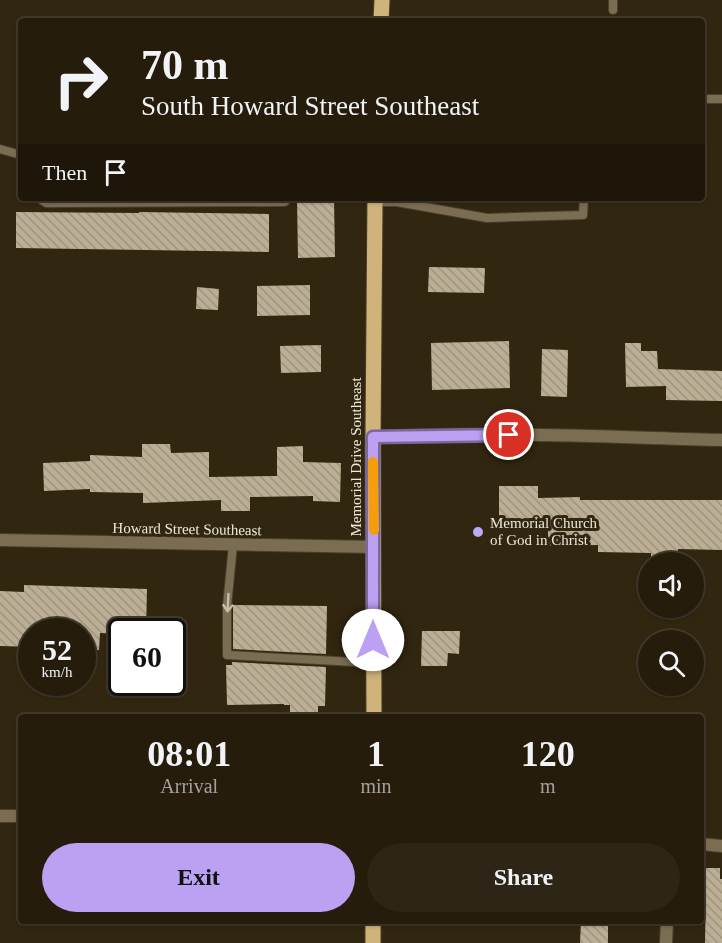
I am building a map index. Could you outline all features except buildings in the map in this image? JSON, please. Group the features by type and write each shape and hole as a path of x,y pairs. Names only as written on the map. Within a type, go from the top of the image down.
{"main road":[{"path":"381,18 382,0"},
{"name":"Memorial Drive Southeast","path":"374,714 375,201"},
{"path":"373,924 373,943"}],"street":[{"path":"373,437 530,435 722,440"},
{"name":"Howard Street Southeast","path":"0,540 374,548"},
{"path":"0,816 18,816"},
{"path":"704,844 722,846"},
{"path":"666,943 667,924"}],"lane":[{"path":"705,99 722,99"},
{"path":"0,149 18,154"},
{"path":"386,201 487,218 583,215 584,201"},
{"path":"233,545 227,606 227,655 373,663"}],"slow traffic":[{"path":"373,462 374,530"}],"place":[{"name":"Memorial Church of God in Christ","path":"478,532"}],"route":[{"path":"373,640 373,437 509,435"}]}
